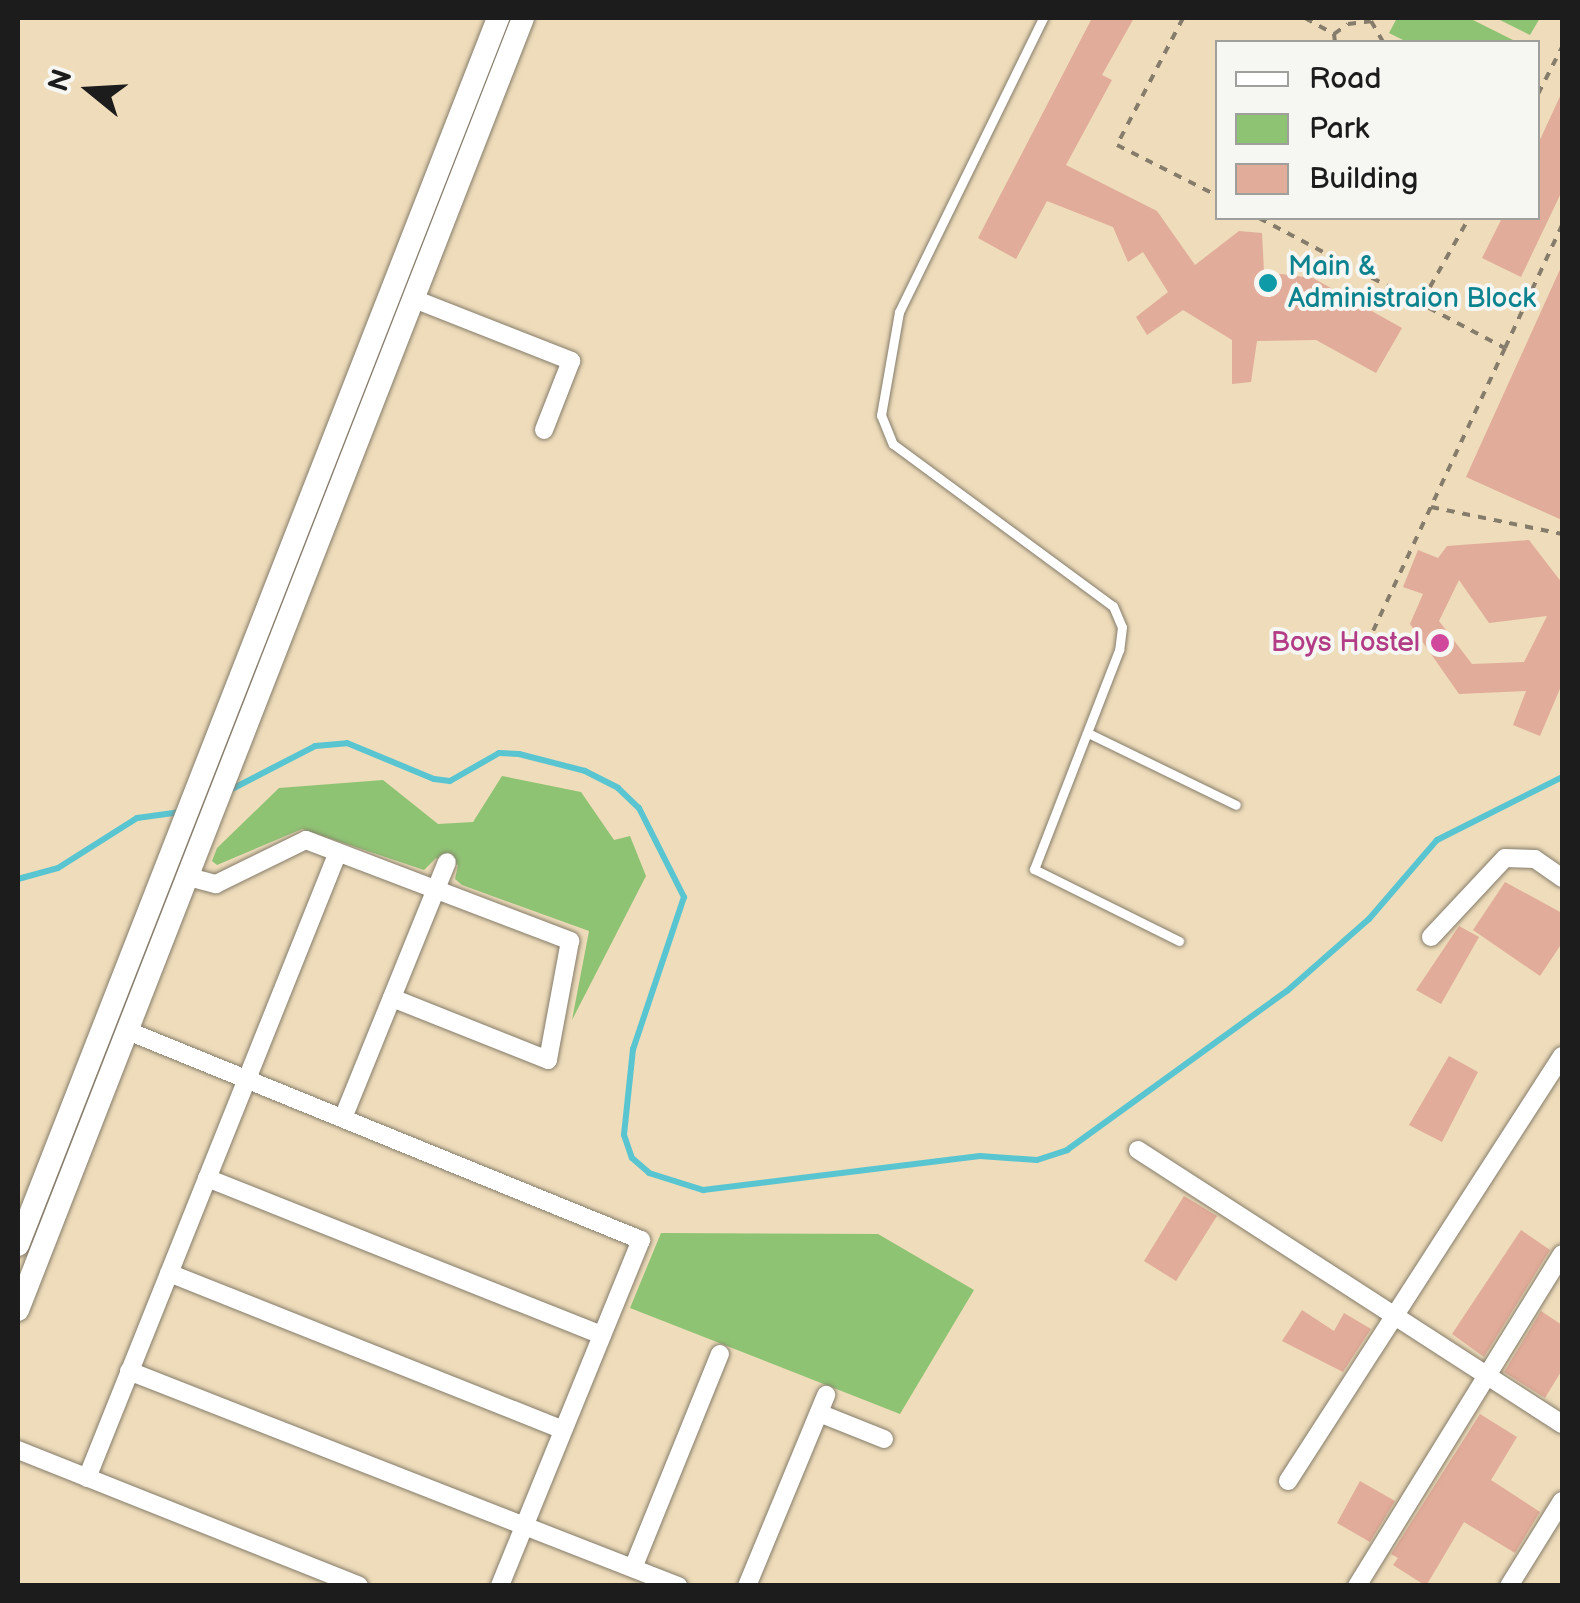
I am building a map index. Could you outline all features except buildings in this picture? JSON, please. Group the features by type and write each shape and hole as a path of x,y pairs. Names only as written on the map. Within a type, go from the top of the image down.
{"street":[{"path":"18,1245 498,18"},
{"path":"18,1310 524,18"},
{"path":"414,299 571,360 544,430"},
{"path":"189,878 216,884 306,840 570,940 548,1060 392,998"},
{"path":"87,1478 338,852"},
{"path":"1431,937 1505,858 1535,859 1562,878"},
{"path":"343,1118 447,862"},
{"path":"128,1031 641,1240 500,1586"},
{"path":"1288,1481 1562,1056"},
{"path":"1138,1150 1562,1424"},
{"path":"207,1178 602,1335"},
{"path":"1357,1586 1562,1254"},
{"path":"169,1274 563,1430"},
{"path":"634,1568 720,1354"},
{"path":"130,1372 678,1586"},
{"path":"748,1586 822,1404 884,1439"},
{"path":"18,1450 359,1586"},
{"path":"1508,1586 1562,1500"}],"lane":[{"path":"1043,18 899,312 881,415 893,444 1113,606 1122,628 1119,650 1090,734 1034,869 1178,941"},
{"path":"1090,734 1236,805"}],"path":[{"path":"1182,18 1117,145 1215,194"},
{"path":"1304,18 1334,34 1372,19"},
{"path":"1334,34 1335,40"},
{"path":"1540,90 1562,46"},
{"path":"1267,220 1505,348"},
{"path":"1422,301 1468,220"},
{"path":"1362,652 1562,225"},
{"path":"1431,507 1562,534"}],"green space":[{"path":"1397,18 1469,18 1513,40 1403,40 1389,33"},
{"path":"1496,18 1540,18 1530,35"},
{"path":"502,776 581,792 614,840 630,836 646,876 572,1020 589,931 462,885 455,879 458,865 436,858 424,870 302,829 217,865 212,861 217,848 279,788 383,780 438,824 473,822"},
{"path":"661,1233 878,1234 974,1290 900,1414 630,1308"}],"waterway":[{"path":"228,791 315,746 347,743 434,779 450,781 499,753 519,754 585,771 618,788 639,808 684,897 633,1049 624,1135 632,1158 649,1173 703,1190 980,1156 1037,1160 1067,1150 1287,991 1369,919 1437,840 1562,777"},
{"path":"18,879 58,868 137,818 181,812"}],"place":[{"name":"Main & Administraion Block","path":"1268,283"},
{"name":"Boys Hostel","path":"1440,643"}]}
